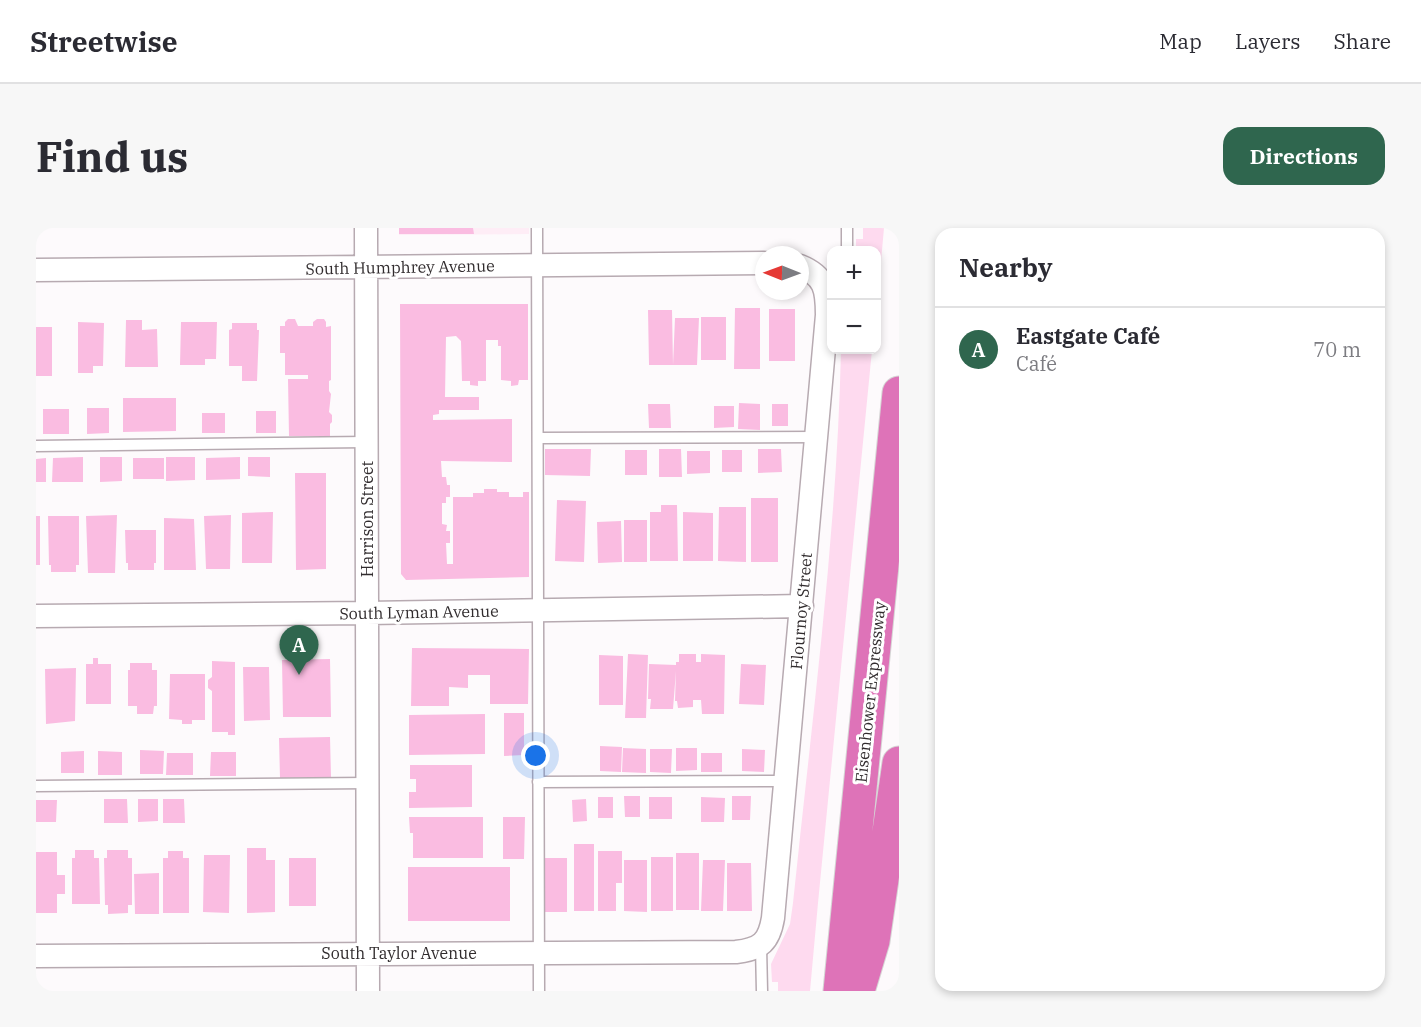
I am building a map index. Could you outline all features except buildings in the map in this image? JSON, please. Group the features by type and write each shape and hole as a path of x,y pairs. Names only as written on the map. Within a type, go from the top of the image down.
{"highway":[{"name":"Eisenhower Expressway","path":"840,991 899,393"},
{"path":"858,991 873,941 899,763"}],"street":[{"name":"Harrison Street","path":"366,228 368,991"},
{"name":"South Humphrey Avenue","path":"36,270 755,264"},
{"name":"Flournoy Street","path":"761,946 771,931 773,918 817,437 819,283"},
{"name":"South Lyman Avenue","path":"36,616 367,614 802,606"},
{"name":"South Taylor Avenue","path":"36,956 736,952 748,951 761,946"}],"lane":[{"path":"537,228 539,991"},
{"path":"847,228 847,246"},
{"path":"538,438 817,437"},
{"path":"36,446 367,442"},
{"path":"538,782 786,781"},
{"path":"36,786 368,783"},
{"path":"761,946 762,991"}],"shaded area":[{"path":"399,228 529,228 529,234 399,235"},
{"path":"863,228 884,228 881,261 881,246 856,246 856,239 863,239"},
{"path":"841,354 872,354 810,991 778,991 778,982 772,982 771,964 790,924 793,903 829,557 839,419"}],"place":[{"name":"Eastgate Café","path":"299,675"}]}
